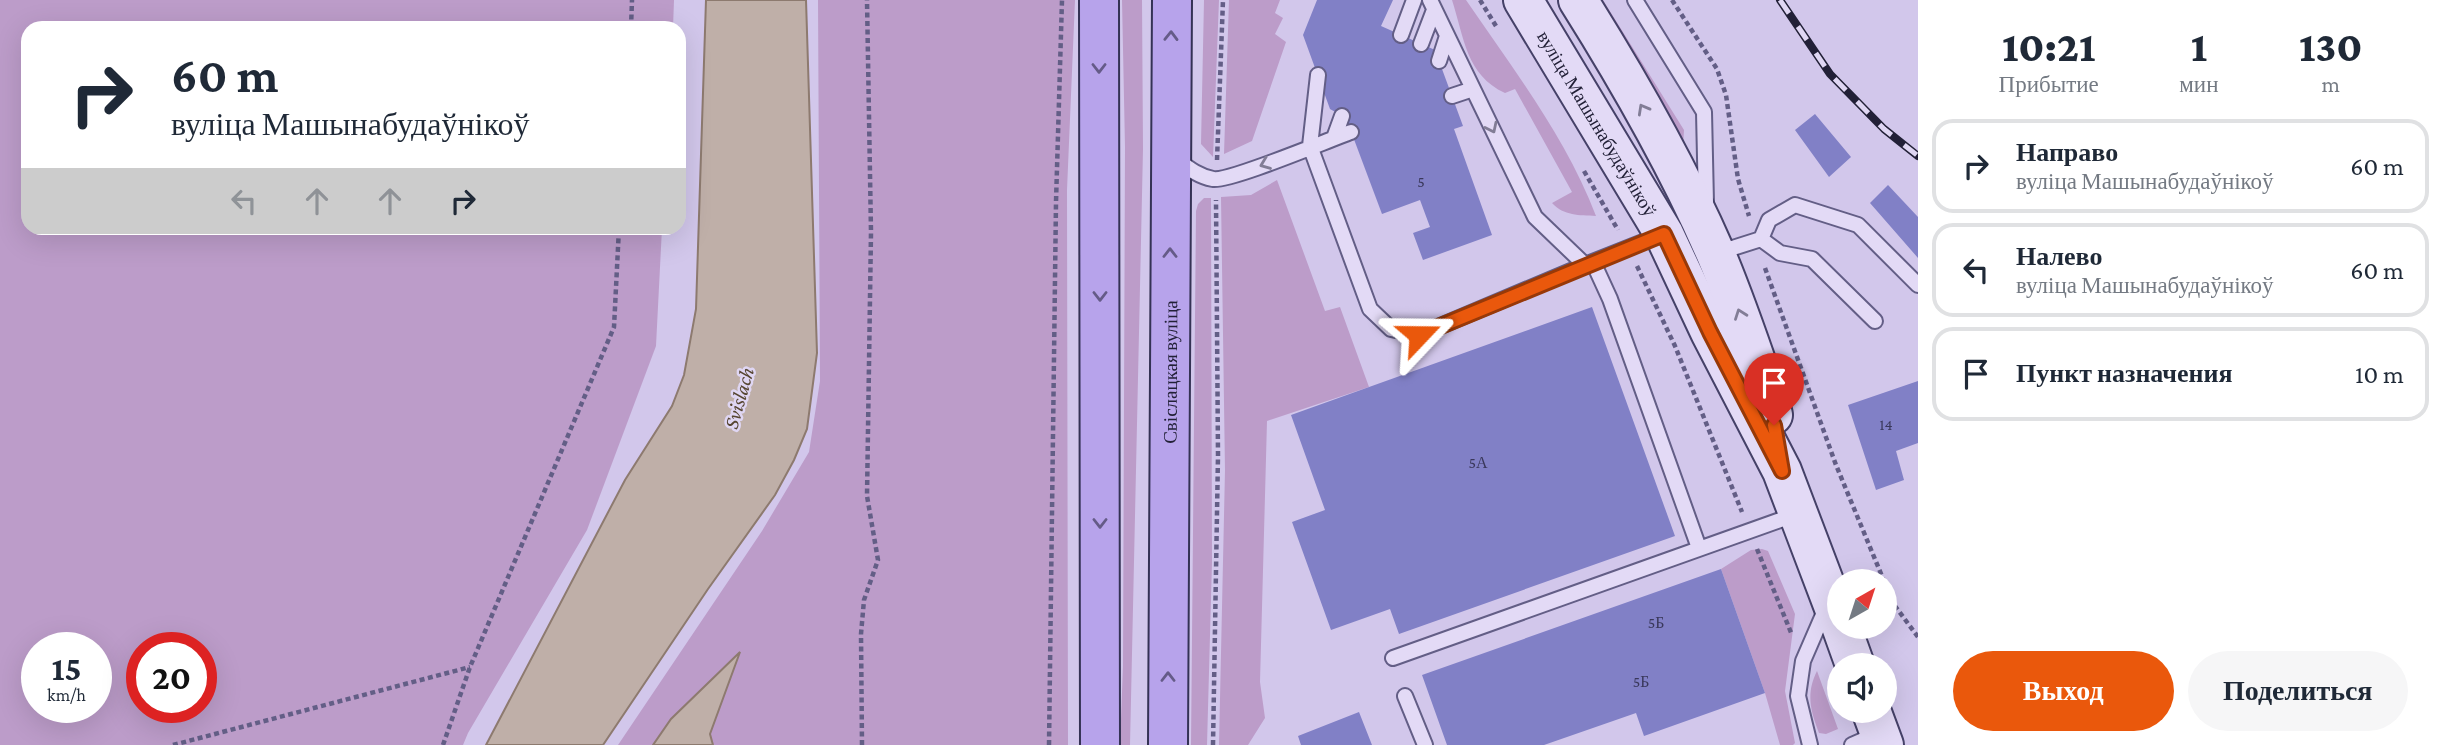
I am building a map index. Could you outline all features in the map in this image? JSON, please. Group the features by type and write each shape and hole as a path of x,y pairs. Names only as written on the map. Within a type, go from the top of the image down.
{"main road":[{"path":"1099,0 1100,745"},
{"name":"Свіслацкая вуліца","path":"1168,745 1172,0"},
{"name":"вуліца Машынабудаўнікоў","path":"1523,0 1664,234 1710,332 1782,471 1827,589"},
{"name":"вуліца Машынабудаўнікоў","path":"1578,0 1661,141 1711,243 1770,402 1782,471"}],"lane":[{"path":"1401,35 1414,0"},
{"path":"1635,0 1704,112 1711,243 1758,240 1780,253 1812,258 1875,321"},
{"path":"1432,5 1535,217 1589,263 1610,299 1699,548"},
{"path":"1421,44 1432,5"},
{"path":"1438,61 1447,36"},
{"path":"1318,75 1310,146 1370,310 1391,329 1419,335 1664,234"},
{"path":"1452,96 1473,89"},
{"path":"1334,138 1342,116"},
{"path":"1170,154 1195,173 1216,180 1243,173 1351,132"},
{"path":"1758,240 1769,220 1795,205 1858,225 1918,285"},
{"path":"1393,658 1798,514"},
{"path":"1810,745 1798,696 1802,661 1827,628"},
{"path":"1405,696 1425,745"}],"path":[{"path":"631,21 632,0"},
{"path":"862,745 863,611 866,593 878,560 867,496 870,232 867,0"},
{"path":"1049,745 1056,202 1062,0"},
{"path":"1213,745 1218,455 1216,180 1223,0"},
{"path":"1480,0 1501,33"},
{"path":"1672,0 1717,69 1726,95 1738,179 1836,466 1880,569"},
{"path":"1583,169 1629,248 1675,346 1802,661"},
{"path":"443,745 470,667 614,327 619,235"},
{"path":"1897,609 1918,637"},
{"path":"173,745 470,667"}],"shaded area":[{"path":"0,0 674,0 673,21 21,21 21,235 662,235 656,346 587,530 463,745 0,745"},
{"path":"818,0 1075,0 1067,190 1068,745 618,745 762,531 809,452 820,381"},
{"path":"1122,0 1142,0 1143,149 1130,745 1120,745 1123,666 1125,147"},
{"path":"1204,0 1219,0 1213,157 1201,144"},
{"path":"1229,0 1280,0 1275,13 1283,18 1275,34 1286,42 1252,141 1224,154"},
{"path":"1452,0 1466,0 1520,78 1570,159 1596,216 1567,213 1552,203 1572,192 1515,89 1505,93 1482,76 1474,65 1468,54"},
{"path":"1593,0 1603,0 1684,130 1683,147"},
{"path":"1277,180 1325,311 1340,307 1369,387 1267,421 1260,682 1265,718 1248,745 1219,745 1225,470 1221,197 1251,195"},
{"path":"1204,198 1211,198 1212,562 1207,745 1191,745 1196,211"},
{"path":"1751,550 1768,551 1795,614 1785,691 1795,743 1793,745 1780,745 1765,693 1721,569"},
{"path":"1817,671 1827,699 1827,723 1836,723 1838,729 1826,734 1819,733 1813,717 1810,694"}],"water":[{"name":"Svislach","path":"706,0 806,0 817,353 807,429 775,495 603,745 486,745 625,480 672,406 684,375 696,309"},
{"path":"740,652 710,734 713,745 653,745 671,719"}],"building":[{"path":"1317,0 1393,0 1381,26 1435,50 1463,126 1454,129 1492,235 1423,260 1413,233 1430,227 1420,200 1382,214 1346,118 1330,109 1303,35"},
{"path":"1815,114 1851,157 1829,177 1795,130"},
{"path":"1888,185 1918,217 1918,258 1870,203"},
{"path":"1592,307 1675,536 1399,634 1390,609 1331,630 1292,522 1325,510 1291,415"},
{"path":"1918,381 1918,443 1896,451 1904,480 1876,490 1848,405"},
{"path":"1721,569 1765,693 1644,736 1636,713 1544,745 1447,745 1422,675"},
{"path":"1359,712 1372,745 1301,745 1298,736"}],"railway":[{"path":"1780,0 1830,74 1884,129 1918,156"}],"route":[{"path":"1419,335 1664,234 1710,332 1782,471 1774,425"}]}
